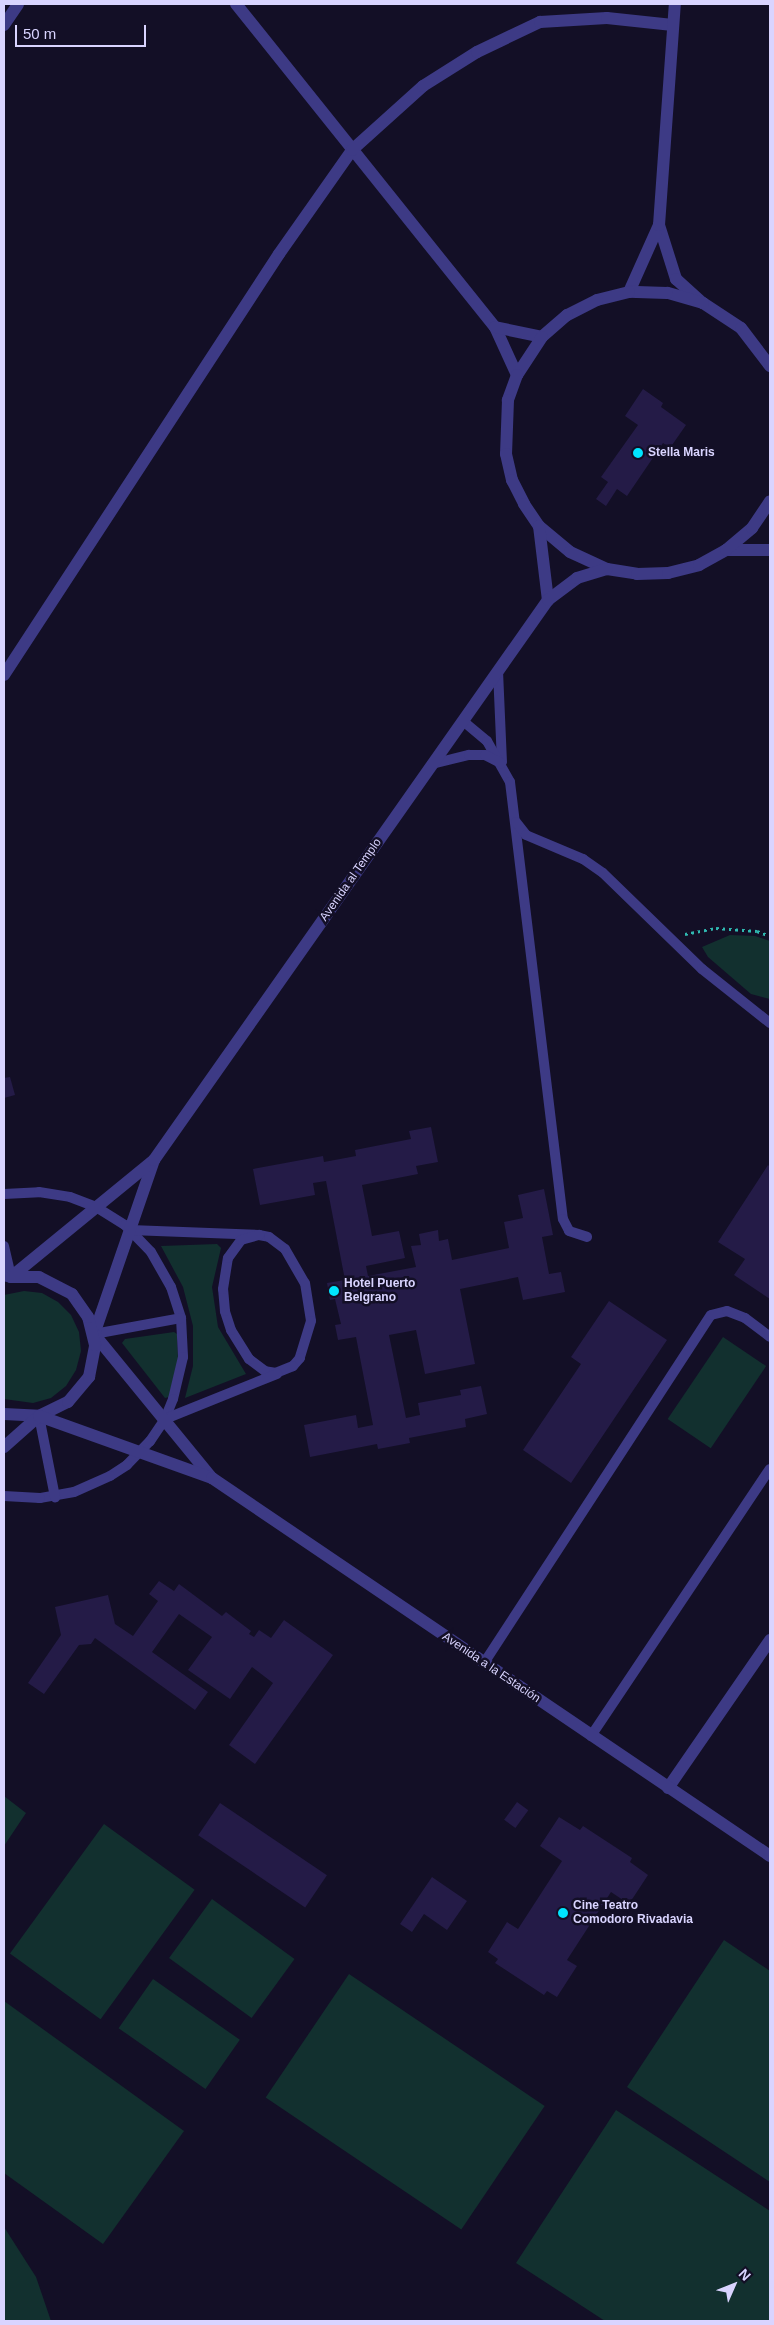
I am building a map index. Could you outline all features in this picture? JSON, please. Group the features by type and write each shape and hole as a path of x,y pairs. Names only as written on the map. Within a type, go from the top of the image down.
{"street":[{"path":"4,25 18,4"},
{"path":"236,4 495,327 517,374"},
{"path":"629,292 659,225 675,4"},
{"path":"4,675 279,254 352,150 423,86 477,52 540,22 607,18 673,25"},
{"path":"659,225 676,279 703,303 741,328 770,366"},
{"path":"703,303 667,293 629,292 597,300 567,315 542,337 517,374 508,400 506,454 524,504 540,526 570,552 607,569 637,574 668,573 699,565 726,550 752,528 770,501"},
{"path":"495,327 542,337"},
{"path":"540,526 548,600"},
{"path":"726,550 770,550"},
{"name":"Avenida al Templo","path":"154,1160 548,600 578,578 607,569"},
{"path":"6,1277 154,1160"},
{"path":"4,1447 39,1416 59,1409 83,1386 95,1356 94,1334 154,1160"},
{"path":"6,1277 39,1277 64,1288 84,1308 94,1334 212,1478"},
{"path":"4,1414 39,1416 212,1478"},
{"name":"Avenida a la Estación","path":"212,1478 770,1856"},
{"path":"668,1788 770,1640"}],"lane":[{"path":"498,671 502,763"},
{"path":"463,721 487,741 502,763 510,782 563,1219 569,1231 586,1237"},
{"path":"432,764 469,755 486,755 502,763"},
{"path":"515,821 526,835 583,859 603,873 732,995 770,1023"},
{"path":"4,1194 54,1194 96,1207 130,1230 162,1269 181,1318 183,1357 180,1378 164,1419 141,1451 110,1476 74,1492 55,1497 4,1496"},
{"path":"130,1230 259,1235 285,1248 298,1268 308,1296 311,1321 308,1341 300,1358 285,1371 164,1419"},
{"path":"259,1235 241,1240 228,1258 223,1289 225,1311 240,1348 256,1366 265,1371 285,1371"},
{"path":"4,1246 6,1277"},
{"path":"484,1663 711,1314 727,1311 745,1318 770,1337"},
{"path":"94,1334 181,1318"},
{"path":"39,1416 55,1497"},
{"path":"592,1736 770,1470"}],"path":[{"path":"671,937 716,928 757,931 770,936"}],"green space":[{"path":"730,935 755,936 770,941 770,999 751,994 708,957 702,947"},
{"path":"217,1244 221,1248 212,1287 218,1327 246,1374 185,1398 193,1366 193,1326 183,1287 161,1246"},
{"path":"24,1291 42,1293 58,1302 71,1315 79,1332 81,1351 76,1370 66,1386 51,1398 33,1403 4,1399 4,1295"},
{"path":"174,1332 177,1334 178,1359 169,1397 165,1398 122,1343 125,1339"},
{"path":"723,1337 766,1366 711,1448 668,1419"},
{"path":"4,1796 26,1813 4,1846"},
{"path":"104,1824 195,1890 101,2019 10,1953"},
{"path":"212,1899 295,1959 252,2018 169,1958"},
{"path":"724,1940 770,1971 770,2182 627,2087"},
{"path":"349,1974 545,2106 461,2229 266,2098"},
{"path":"153,1979 240,2040 205,2089 119,2028"},
{"path":"4,2001 184,2131 103,2244 4,2173"},
{"path":"616,2110 770,2211 770,2321 605,2321 516,2263"},
{"path":"4,2227 36,2277 51,2321 4,2321"}],"building":[{"path":"643,389 663,403 661,407 686,425 670,448 663,443 627,496 617,489 606,506 596,499 608,482 601,477 638,425 625,416"},
{"path":"10,1077 15,1095 4,1098 4,1078"},
{"path":"431,1127 438,1162 416,1166 418,1174 362,1185 372,1236 399,1231 405,1258 366,1266 368,1276 416,1267 411,1246 421,1245 419,1234 438,1230 439,1241 448,1239 452,1260 509,1248 504,1222 523,1218 518,1195 544,1189 553,1235 542,1237 549,1274 561,1272 565,1292 523,1300 518,1277 460,1289 475,1364 425,1374 416,1330 389,1335 406,1418 420,1415 418,1403 461,1395 460,1390 481,1386 487,1414 465,1419 466,1427 409,1438 410,1443 378,1449 377,1444 310,1457 304,1425 356,1415 358,1428 373,1425 356,1337 338,1340 335,1325 341,1324 335,1299 330,1300 327,1283 345,1280 326,1181 313,1183 315,1195 260,1205 253,1169 323,1156 324,1162 356,1156 355,1150 411,1139 409,1131"},
{"path":"768,1165 770,1167 770,1299 734,1275 745,1259 718,1242"},
{"path":"609,1301 667,1340 571,1483 523,1450 581,1364 571,1357"},
{"path":"159,1581 174,1591 179,1584 222,1616 226,1612 251,1631 249,1634 254,1637 259,1630 271,1638 284,1620 333,1655 255,1764 229,1745 273,1683 252,1667 230,1699 188,1670 212,1637 179,1614 152,1652 208,1692 195,1710 95,1638 91,1644 79,1645 44,1694 28,1683 61,1635 55,1607 108,1595 115,1624 133,1636 158,1601 149,1594"},
{"path":"517,1802 528,1810 515,1828 504,1820"},
{"path":"220,1803 327,1875 305,1907 198,1835"},
{"name":"Cine Teatro Comodoro Rivadavia","path":"559,1817 580,1830 583,1826 632,1858 630,1862 648,1875 629,1904 611,1892 567,1960 577,1966 557,1997 547,1991 544,1995 495,1963 498,1959 488,1952 507,1922 518,1929 562,1861 540,1846"},
{"path":"432,1877 467,1901 447,1930 424,1914 412,1932 400,1924"}],"place":[{"name":"Stella Maris","path":"638,453"},
{"name":"Hotel Puerto Belgrano","path":"334,1291"},
{"name":"Cine Teatro Comodoro Rivadavia","path":"563,1913"}]}
